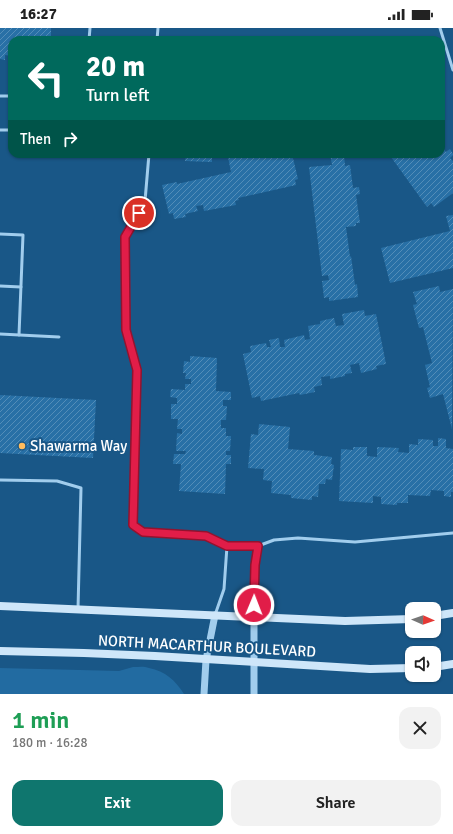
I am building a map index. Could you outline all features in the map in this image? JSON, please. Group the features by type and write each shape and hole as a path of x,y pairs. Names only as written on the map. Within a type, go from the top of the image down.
{"main road":[{"name":"NORTH MACARTHUR BOULEVARD","path":"0,606 345,621 405,619"},
{"path":"441,615 453,613"},
{"name":"NORTH MACARTHUR BOULEVARD","path":"0,651 84,653 370,670 405,668"},
{"path":"441,666 453,664"}],"street":[{"path":"204,694 206,660 215,615"},
{"path":"254,617 254,694"}],"lane":[{"path":"445,44 453,70"},
{"path":"149,158 145,201 125,237 126,330 137,370 133,525 143,532 206,536 227,546 258,546 274,540 298,538 355,542 453,533"},
{"path":"0,234 23,235 19,335"},
{"path":"0,286 21,287"},
{"path":"0,334 59,337"},
{"path":"0,480 57,481 81,488 78,609"},
{"path":"215,615 224,589 227,546"},
{"path":"254,617 255,565 258,546"}],"shaded area":[{"path":"133,667 155,669 165,674 174,681 184,694 0,694 0,668 119,671"}],"building":[{"path":"0,28 51,28 51,36 8,36 8,55 5,55 5,60 0,59"},
{"path":"450,149 453,154 450,158 453,161 453,193 434,207 431,203 427,207 392,158 445,158 445,151 446,152"},
{"path":"186,158 212,158 212,162 185,161"},
{"path":"228,158 293,158 298,179 295,180 296,185 238,198 239,200 235,201 236,205 204,211 203,205 196,206 198,211 185,214 186,217 174,219 173,213 169,214 162,185 177,182 177,184 231,172"},
{"path":"331,158 344,158 345,166 350,165 353,188 359,187 360,194 356,195 360,223 356,223 356,226 346,227 355,285 357,284 358,297 329,301 329,297 324,298 322,281 329,280 328,275 322,276 309,167 332,165"},
{"path":"453,215 453,268 390,283 381,248 450,231 446,216"},
{"path":"439,286 440,292 453,289 452,429 443,394 430,398 427,388 430,387 425,365 432,363 423,327 419,328 413,305 417,304 413,292"},
{"path":"364,310 365,316 376,314 386,364 376,366 377,369 361,373 359,363 350,365 352,373 345,374 345,376 330,379 330,376 321,377 322,385 314,387 315,392 300,395 299,393 261,401 260,396 252,398 243,354 251,352 250,346 266,343 267,347 271,347 269,340 279,338 280,347 285,347 284,340 304,335 305,340 310,339 308,326 320,324 320,321 334,318 336,326 344,325 342,314"},
{"path":"190,356 217,358 216,391 231,392 231,400 223,400 223,406 227,406 226,420 221,420 221,428 226,428 226,436 231,436 230,451 226,451 226,455 231,455 231,464 226,464 225,494 179,491 181,464 173,464 174,454 185,454 186,451 176,451 177,433 182,434 182,429 177,429 178,419 171,419 171,404 177,404 177,398 170,397 171,389 185,390 185,384 191,384 191,379 185,379 186,373 183,373 184,361 190,362"},
{"path":"0,395 96,400 93,458 0,453"},
{"path":"259,424 290,427 288,449 314,451 314,455 332,457 331,464 334,465 332,480 326,479 325,484 319,484 318,497 312,496 312,500 291,498 291,495 271,493 272,481 263,480 264,469 248,468 251,434 258,435"},
{"path":"438,438 446,439 446,448 453,449 453,492 451,492 451,497 444,496 444,491 431,490 430,496 408,495 408,503 397,503 397,505 381,504 381,497 373,496 373,503 339,501 341,449 353,450 353,447 367,447 367,456 377,457 377,447 399,448 398,452 409,453 409,444 418,445 418,439 433,440 433,446 438,446"}],"place":[{"name":"Shawarma Way","path":"22,446"}],"route":[{"path":"139,213 125,237 126,330 137,370 133,525 143,532 206,536 227,546 258,546 255,565 254,605"}]}
